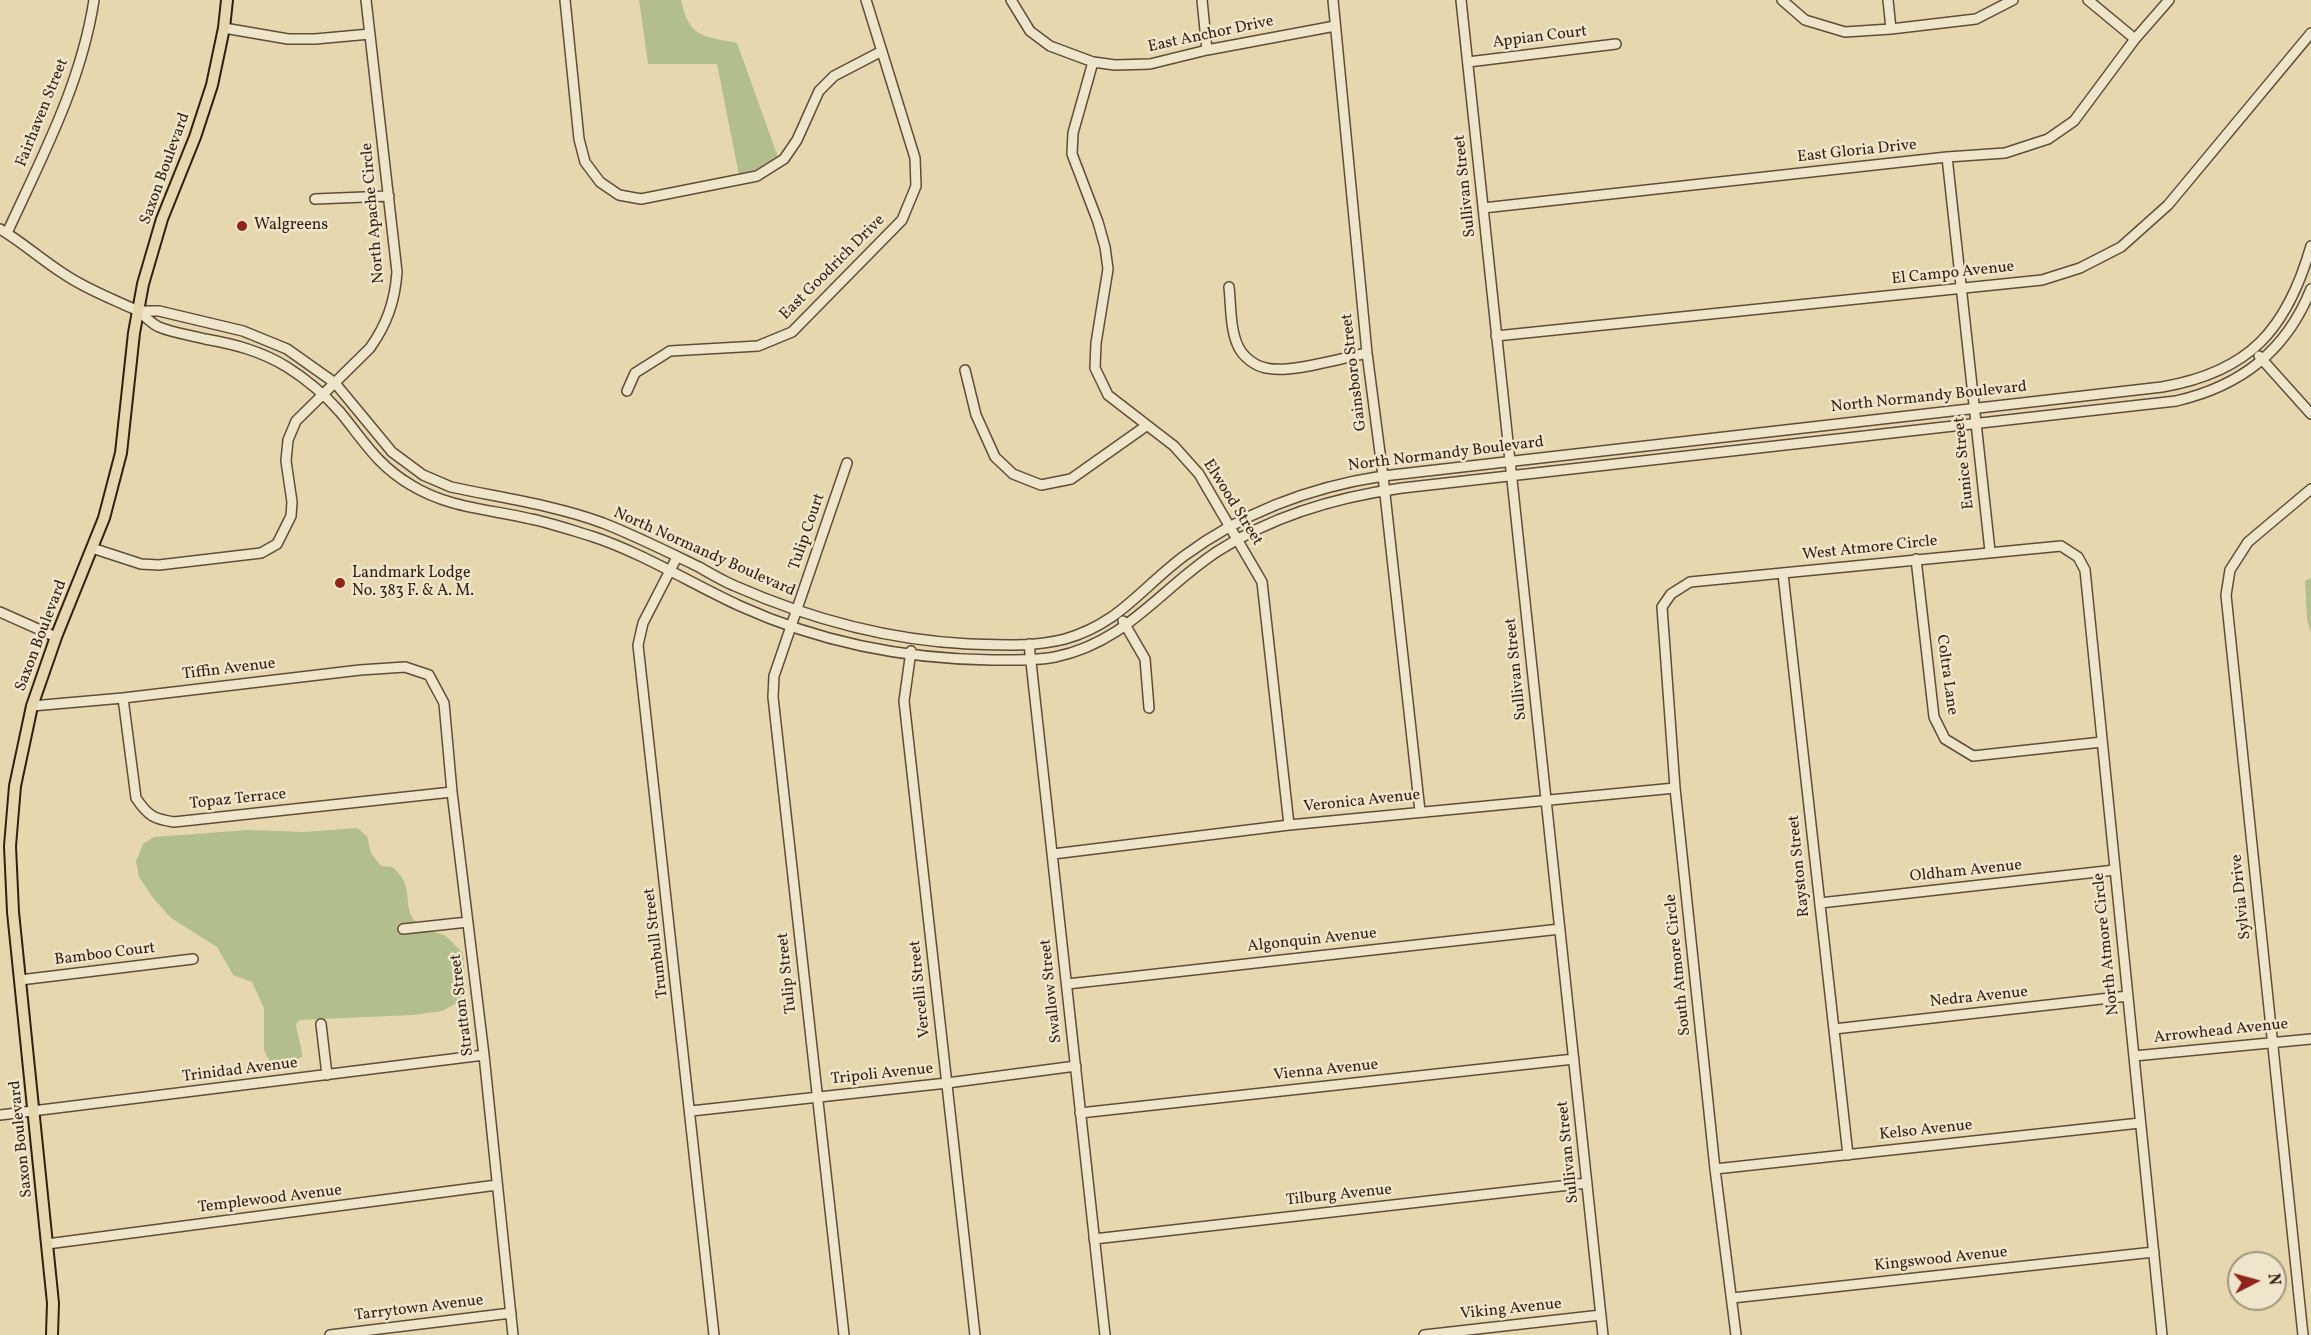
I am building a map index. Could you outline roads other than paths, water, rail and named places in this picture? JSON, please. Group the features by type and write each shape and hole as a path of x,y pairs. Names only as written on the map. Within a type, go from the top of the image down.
{"main road":[{"name":"Saxon Boulevard","path":"52,1335 53,1302 13,912 10,846 15,786 32,706 56,637 104,518 121,453 138,311 149,259 212,85 224,28 227,0"}],"street":[{"name":"Fairhaven Street","path":"4,231 77,77 91,24 94,0"},
{"name":"North Apache Circle","path":"92,548 141,564 159,565 261,553 277,544 286,528 291,516 292,502 286,461 288,440 296,421 370,348 380,334 396,291 397,272 366,0"},
{"path":"565,0 579,139 585,162 600,182 619,195 641,199 757,176 784,159 797,140 819,91 826,83 834,76 882,51"},
{"name":"East Goodrich Drive","path":"627,391 635,373 670,351 758,346 792,332 902,220 916,186 915,158 866,0"},
{"name":"East Anchor Drive","path":"1011,0 1030,31 1050,46 1093,62 1114,65 1150,64 1208,50 1335,26"},
{"path":"1202,0 1208,50"},
{"name":"Gainsboro Street","path":"1333,0 1367,354 1383,476 1420,811"},
{"name":"Sullivan Street","path":"1461,0 1604,1335"},
{"path":"1782,0 1805,20 1845,32 1976,20 2013,0"},
{"path":"1888,0 1891,29"},
{"path":"2088,0 2135,39"},
{"name":"East Gloria Drive","path":"1483,208 1947,157 2005,153 2048,139 2074,121 2135,39 2169,0"},
{"path":"224,28 288,39 370,34"},
{"name":"El Campo Avenue","path":"1496,336 2042,280 2080,268 2121,247 2168,205 2311,33"},
{"name":"Appian Court","path":"1468,62 1616,44"},
{"name":"Elwood Street","path":"1093,62 1073,133 1072,154 1098,222 1108,269 1096,343 1095,368 1108,395 1174,446 1199,474 1262,582 1289,825"},
{"name":"Eunice Street","path":"1947,157 1990,551"},
{"path":"315,199 388,196"},
{"name":"North Normandy Boulevard","path":"4,231 64,274 91,290 138,311 157,327 239,346 271,358 300,376 339,411 379,461 398,477 427,494 452,504 531,519 615,544 739,606 836,640 910,655 970,660 1031,660 1059,656 1087,648 1142,615 1177,582 1216,552 1238,539 1314,506 1384,491 2187,398 2210,391 2245,374 2278,345 2300,314 2311,288"},
{"name":"North Normandy Boulevard","path":"138,311 159,311 243,331 287,349 335,383 374,434 392,452 436,482 572,513 642,539 733,586 797,611 847,627 912,640 967,644 1029,644 1077,635 1104,623 1118,614 1185,555 1230,527 1300,495 1340,483 1383,476 2184,383 2214,373 2254,350 2270,333 2291,301 2311,246"},
{"path":"1229,287 1237,340 1244,355 1254,363 1267,369 1290,368 1367,354"},
{"path":"2254,350 2311,414"},
{"path":"965,370 976,416 995,458 1013,474 1041,485 1071,479 1146,426"},
{"name":"Tulip Court","path":"797,611 847,463"},
{"name":"Sylvia Drive","path":"2303,1335 2226,595 2230,570 2248,542 2311,489"},
{"name":"West Atmore Circle","path":"1671,594 1690,582 1990,551 2061,546 2073,554"},
{"name":"North Atmore Circle","path":"2073,554 2085,570 2162,1335"},
{"name":"Trumbull Street","path":"677,557 643,623 638,645 714,1335"},
{"name":"Coltra Lane","path":"1916,559 1934,717 1945,739 1974,756 2102,742"},
{"name":"Rayston Street","path":"1783,574 1848,1155"},
{"name":"South Atmore Circle","path":"1671,594 1662,608 1675,788 1715,1169 1736,1335"},
{"name":"Tulip Street","path":"797,611 774,676 773,697 844,1335"},
{"path":"0,612 56,637"},
{"path":"1118,614 1145,658 1149,708"},
{"name":"Vercelli Street","path":"912,640 904,701 975,1335"},
{"name":"Swallow Street","path":"1029,644 1105,1335"},
{"name":"Tiffin Avenue","path":"32,706 123,698 360,670 405,667 429,675"},
{"name":"Stratton Street","path":"429,675 444,704 513,1335"},
{"name":"Topaz Terrace","path":"123,698 136,798 156,820 174,822 452,792"},
{"name":"Veronica Avenue","path":"1053,854 1420,811 1675,788"},
{"name":"Oldham Avenue","path":"1820,903 2115,870"},
{"path":"403,929 468,922"},
{"name":"Algonquin Avenue","path":"1067,984 1560,929"},
{"name":"Bamboo Court","path":"20,980 193,959"},
{"name":"Nedra Avenue","path":"1834,1029 2128,996"},
{"path":"321,1024 327,1075"},
{"name":"Arrowhead Avenue","path":"2133,1056 2311,1039"},
{"name":"Trinidad Avenue","path":"0,1115 484,1055"},
{"name":"Vienna Avenue","path":"1080,1113 1574,1059"},
{"name":"Tripoli Avenue","path":"691,1111 1076,1066"},
{"name":"Kelso Avenue","path":"1715,1169 2140,1123"},
{"name":"Tilburg Avenue","path":"1094,1239 1587,1183"},
{"name":"Templewood Avenue","path":"47,1244 497,1185"},
{"name":"Kingswood Avenue","path":"1732,1298 2154,1252"},
{"name":"Tarrytown Avenue","path":"330,1335 511,1313"},
{"name":"Viking Avenue","path":"1424,1335 1601,1315"}],"place":[{"name":"Walgreens","path":"242,226"},
{"name":"Landmark Lodge No. 383 F. & A. M.","path":"340,583"}]}
